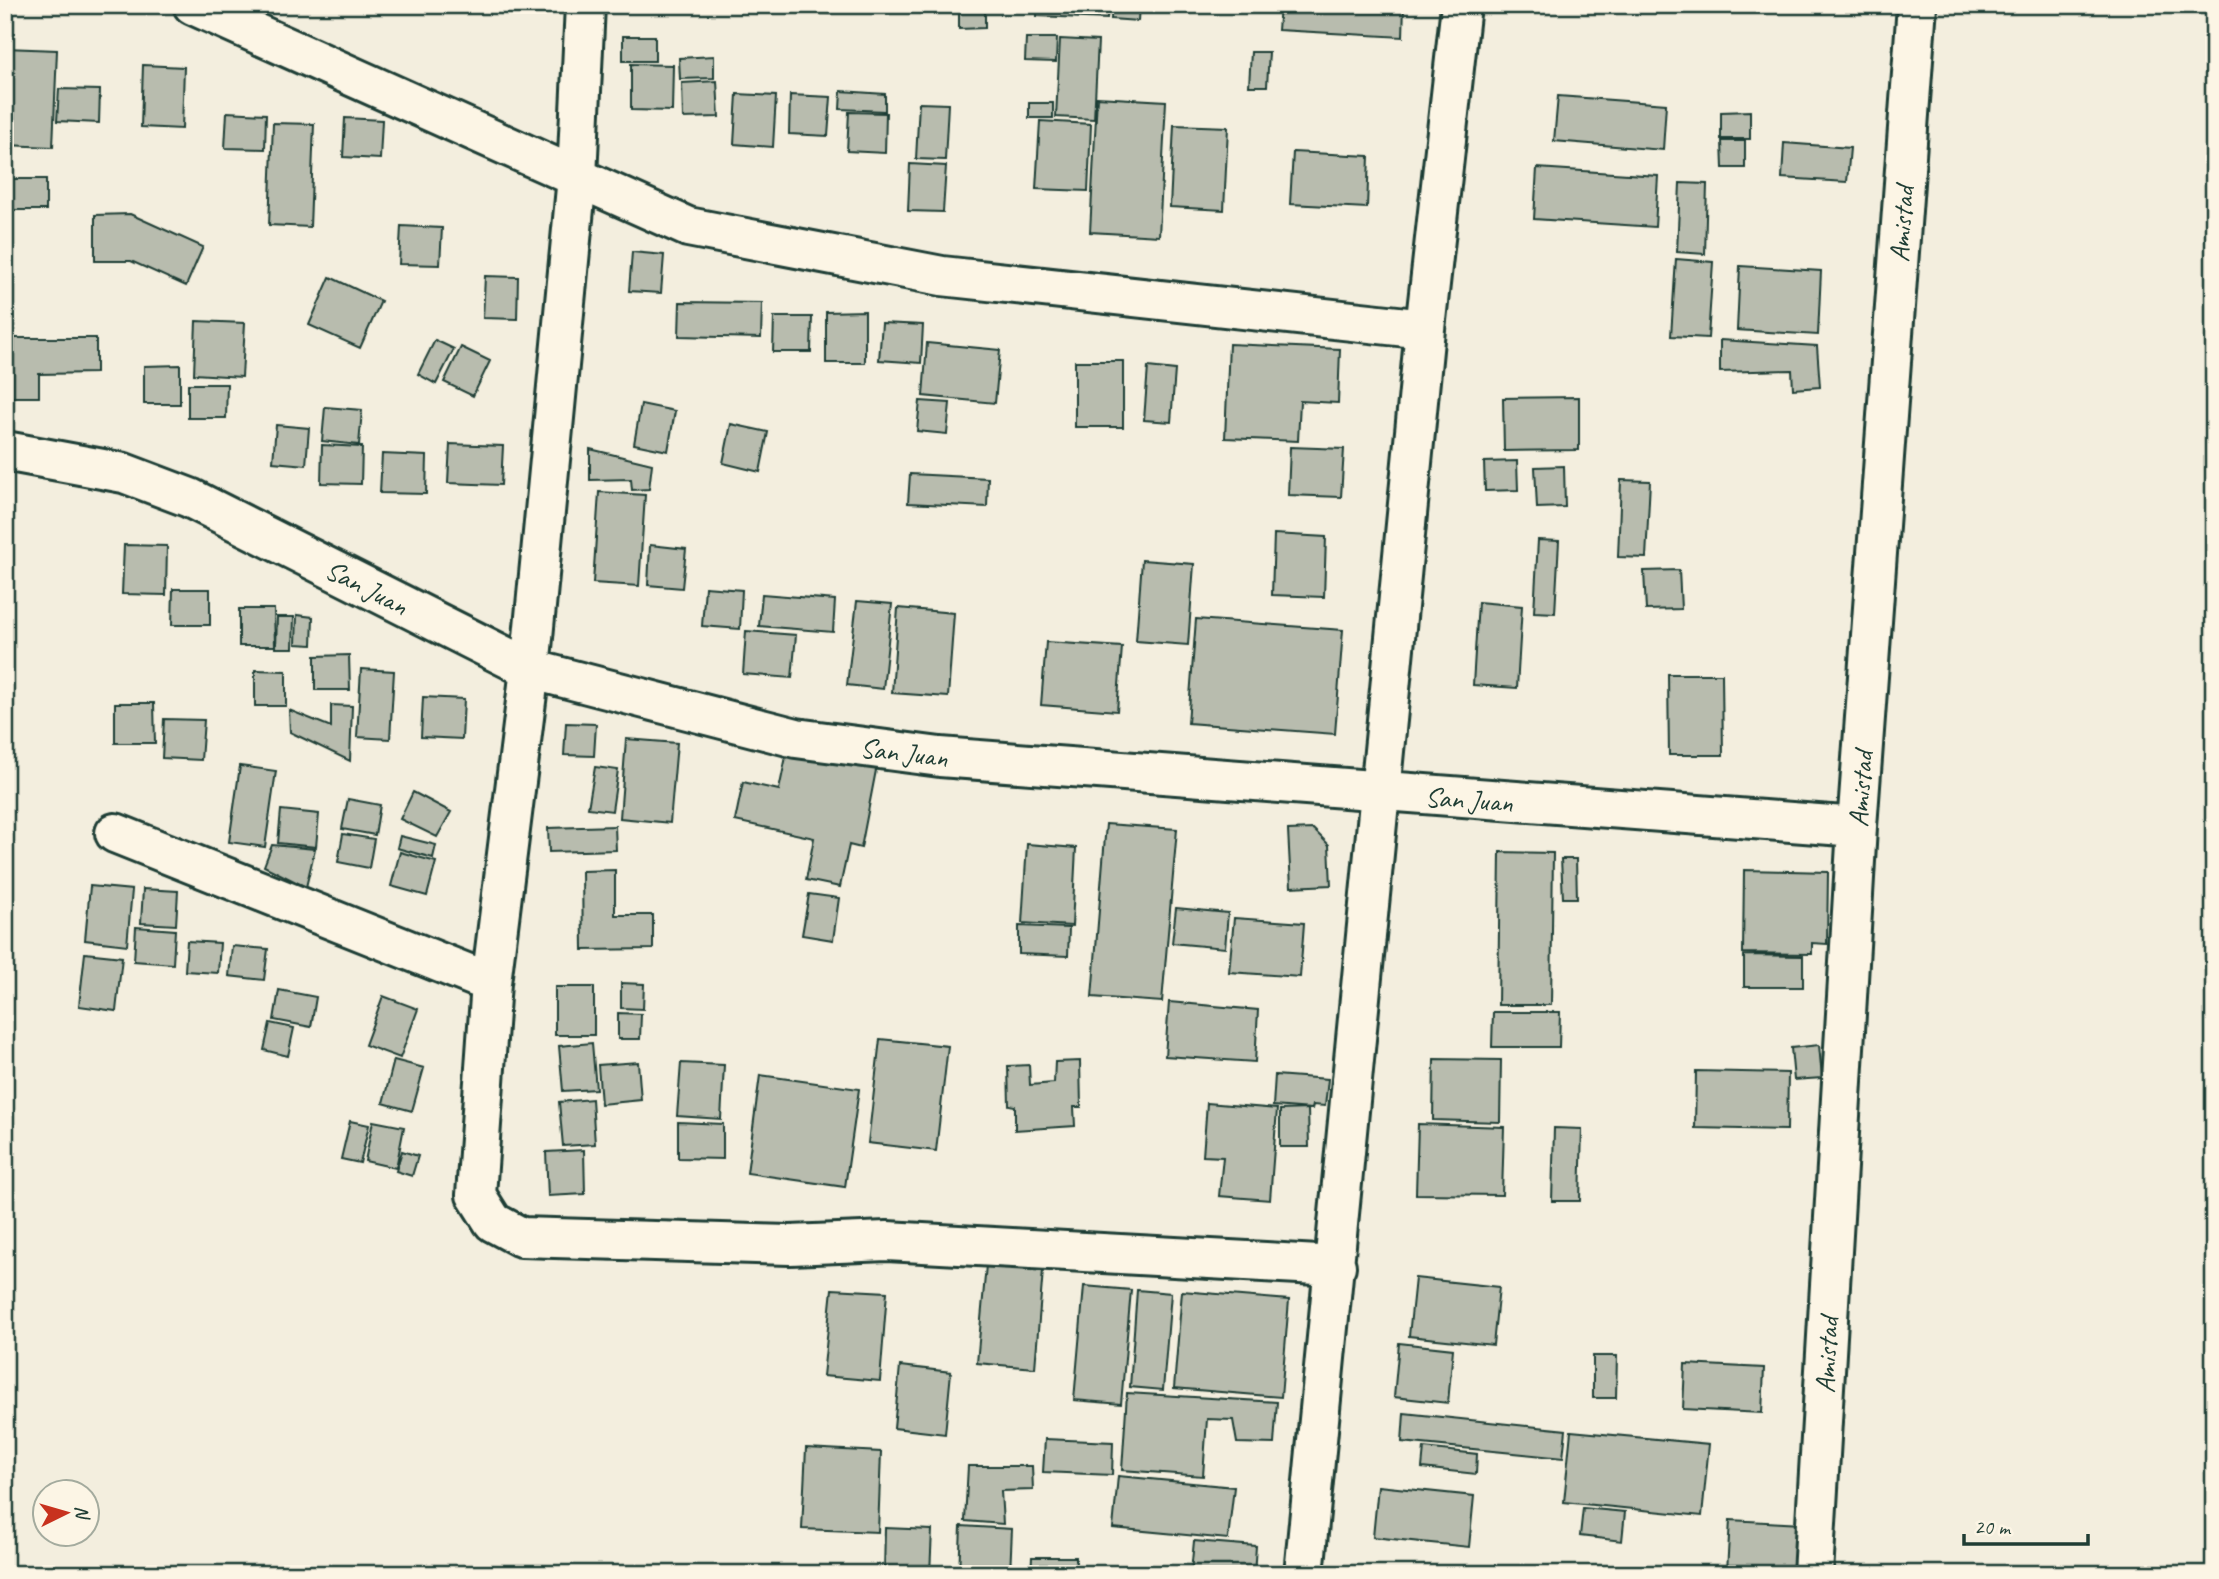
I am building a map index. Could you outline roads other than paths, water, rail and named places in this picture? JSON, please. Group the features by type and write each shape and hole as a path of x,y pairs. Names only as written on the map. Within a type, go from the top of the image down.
{"street":[{"path":"193,5 688,227 942,276 1425,329"},
{"path":"585,5 577,177 530,669 491,983 476,1195 493,1222 521,1237 790,1245 887,1241 1336,1266"},
{"path":"1304,1574 1425,329 1461,5"},
{"name":"Amistad","path":"1813,1574 1857,827 1917,5"},
{"name":"San Juan","path":"5,451 124,473 190,498 530,669 809,740 940,757 1857,827"},
{"path":"115,833 491,983"}]}
